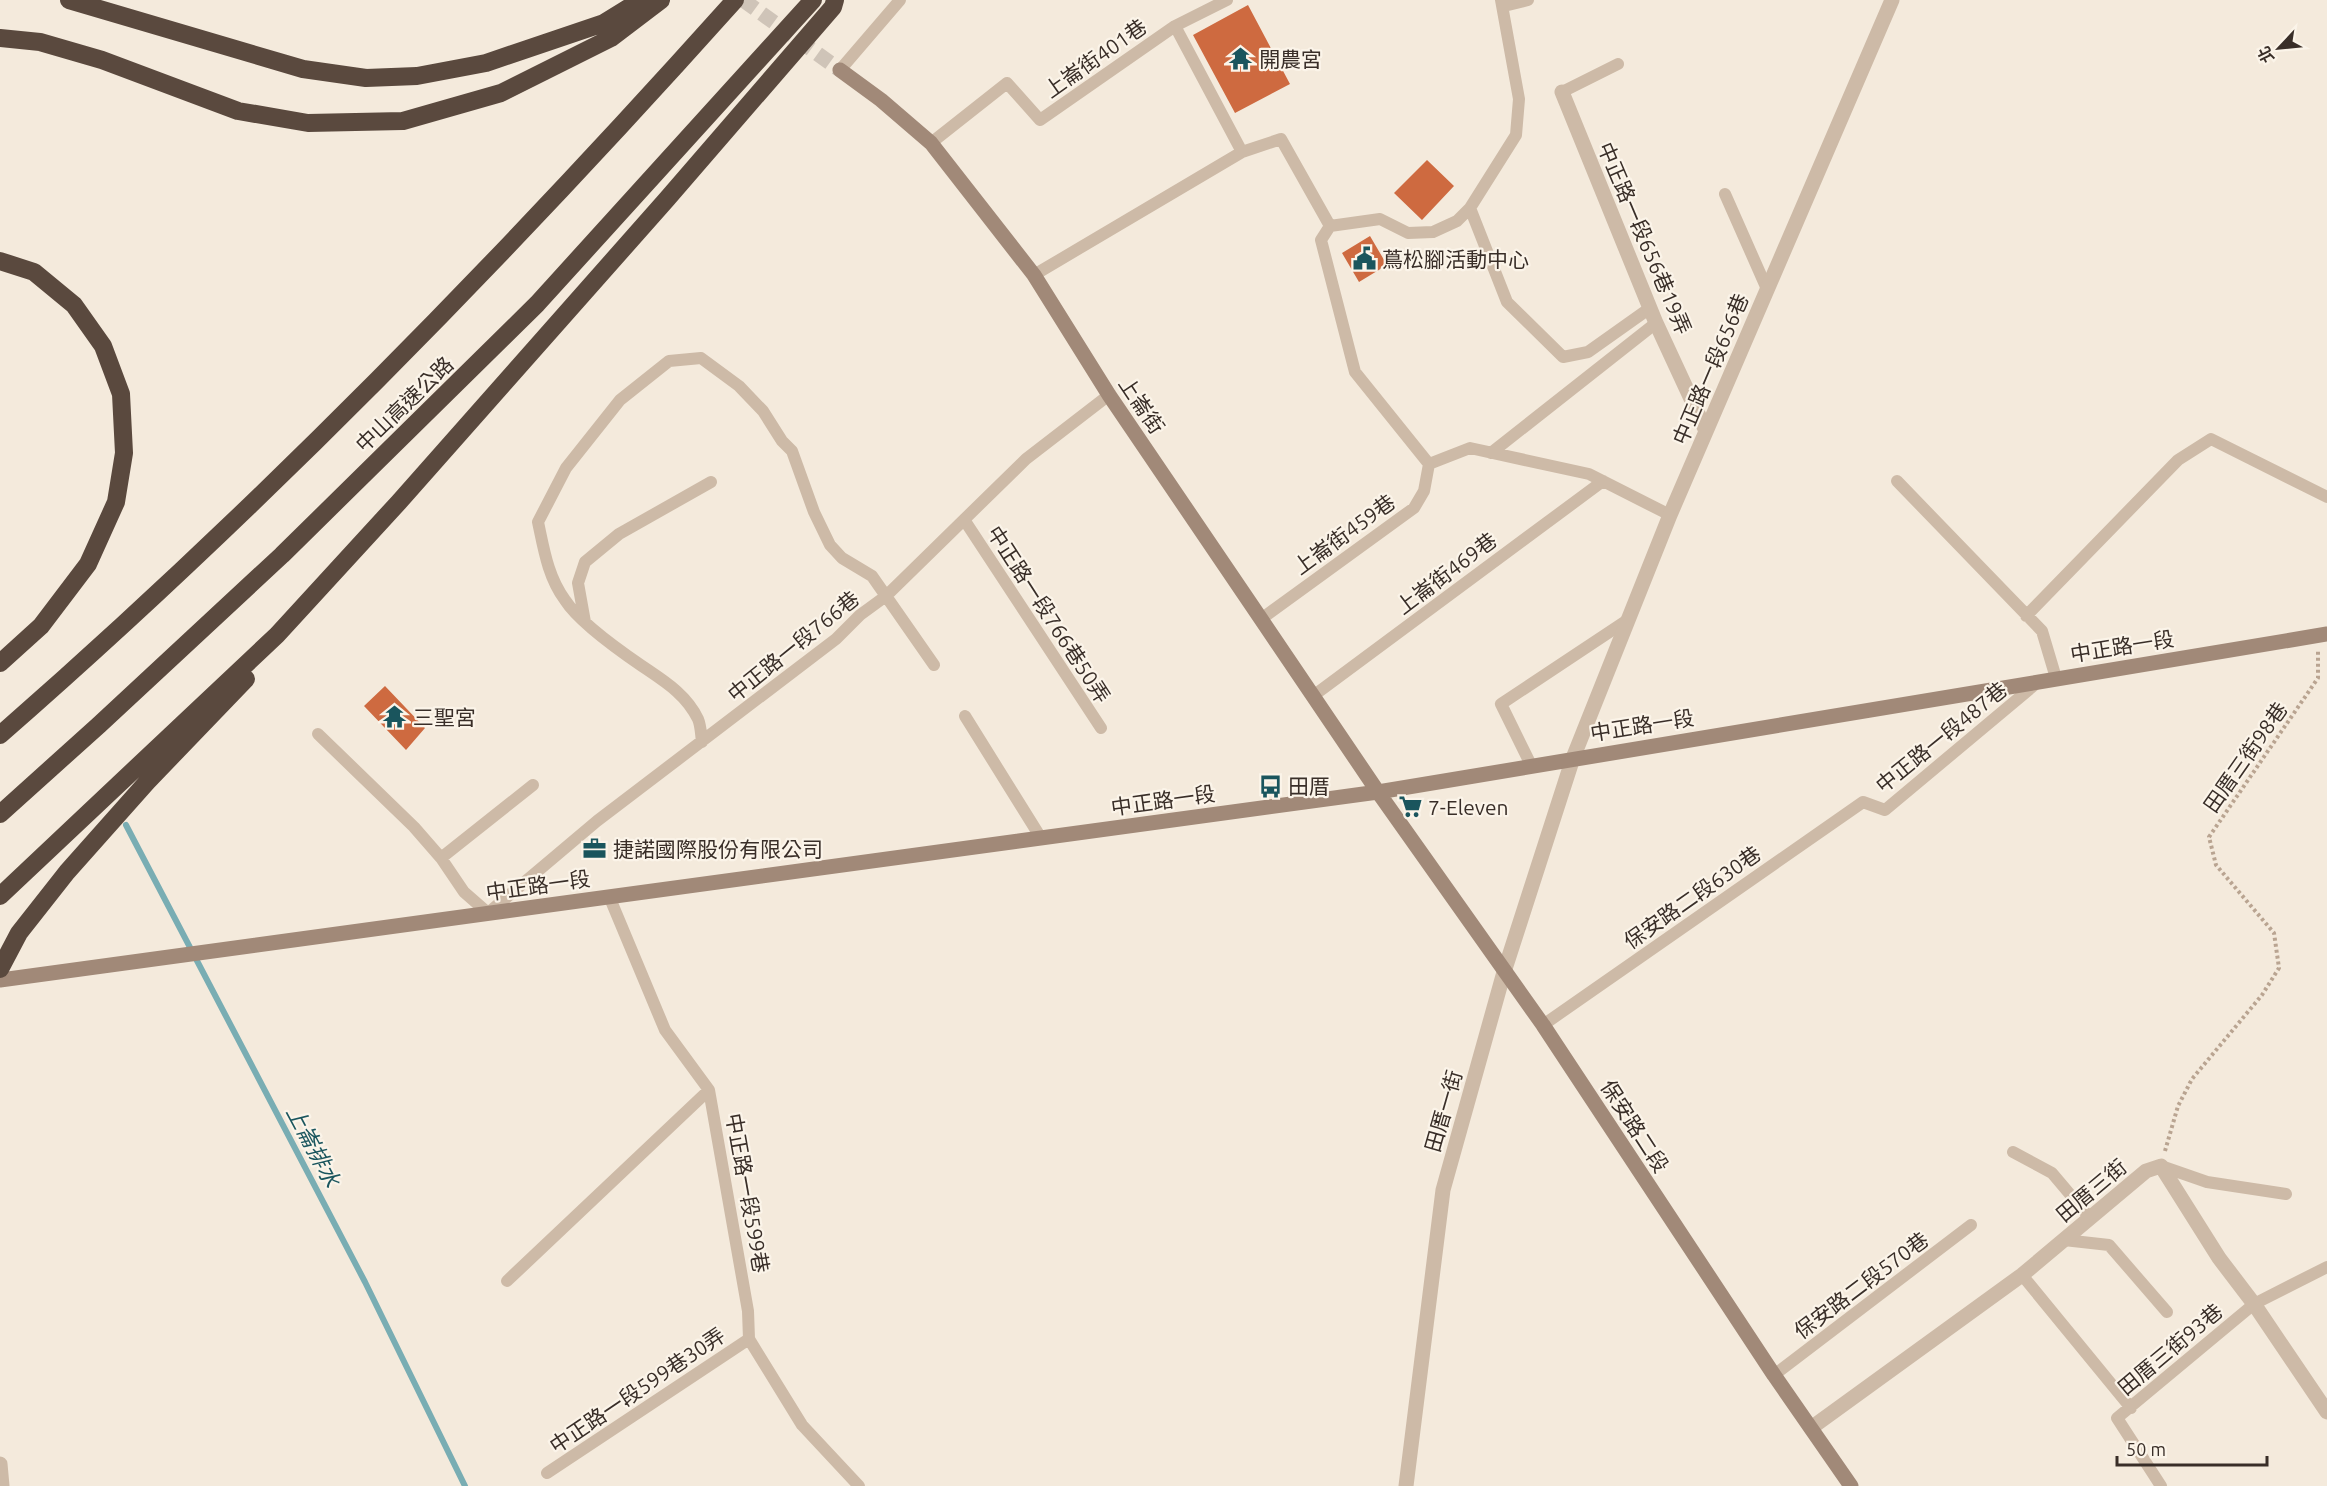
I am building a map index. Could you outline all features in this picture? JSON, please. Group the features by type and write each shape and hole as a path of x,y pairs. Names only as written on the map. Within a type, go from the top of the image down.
{"highway":[{"path":"69,0 303,69 366,78 417,75 486,63 604,23 641,0"},
{"path":"0,38 40,42 102,60 238,111 308,123 403,121 501,93 611,38 661,0"},
{"name":"中山高速公路","path":"0,735 64,679 241,514 503,253 735,0"},
{"name":"中山高速公路","path":"0,813 99,725 282,555 529,313 813,0"},
{"path":"0,896 277,635 399,502 667,199 836,0"},
{"path":"0,261 34,272 42,278 74,305 103,346 121,394 124,453 116,502 88,564 41,626 0,663"},
{"path":"0,969 19,933 67,872 125,807 273,651 277,635"}],"main road":[{"name":"上崙街","path":"840,70 881,100 931,143 1034,275 1109,394 1378,792"},
{"name":"中正路一段","path":"0,980 1378,792 2322,634"},
{"name":"保安路二段","path":"1378,792 1543,1025 1774,1375 1851,1486"}],"street":[{"name":"中正路一段656巷","path":"1573,758 1670,515 1892,0"},
{"name":"中正路一段656巷19弄","path":"1562,92 1656,323 1706,431"},
{"name":"田厝一街","path":"1406,1486 1443,1190 1504,972 1573,758"},
{"name":"田厝三街","path":"1812,1428 2022,1275 2146,1171 2161,1166 2219,1258 2254,1304 2327,1412"},
{"path":"0,1464 2,1486"}],"lane":[{"path":"840,70 900,0"},
{"name":"上崙街401巷","path":"931,143 1007,83 1040,120 1174,26 1227,0"},
{"path":"1528,0 1502,3 1519,99 1516,135 1470,208 1457,221 1433,232 1408,233 1380,219 1330,226 1321,240 1355,372 1429,464 1470,448 1589,474 1670,515"},
{"name":"上崙街401巷","path":"1174,26 1242,152"},
{"path":"1562,92 1618,64"},
{"path":"1034,275 1242,152 1281,139 1330,226"},
{"path":"1725,194 1767,289"},
{"path":"1470,208 1507,302 1563,357 1588,352 1650,308"},
{"path":"1491,453 1656,323"},
{"path":"702,742 700,722 687,701 666,681 585,623 565,601 549,572 538,522 566,468 620,400 669,361 700,358 739,386 763,411 782,441 792,451 814,512 830,545 842,558 872,576 934,665"},
{"name":"中正路一段766巷","path":"488,913 597,821 836,639 860,615 886,596 1026,459 1109,394"},
{"path":"2026,616 2178,460 2211,439 2327,497"},
{"name":"上崙街459巷","path":"1261,619 1414,508 1424,491 1429,464"},
{"name":"上崙街469巷","path":"1313,696 1603,481"},
{"path":"1897,481 2042,631 2056,678"},
{"path":"585,623 578,584 585,561 619,534 711,482"},
{"name":"中正路一段766巷50弄","path":"965,521 1101,728"},
{"path":"1531,765 1501,704 1629,619"},
{"name":"中正路一段487巷","path":"1863,802 1885,810 2039,681"},
{"path":"965,716 1041,838"},
{"path":"318,734 390,803 441,858 464,891 488,913"},
{"path":"441,858 533,785"},
{"name":"保安路二段630巷","path":"1543,1025 1863,802"},
{"name":"中正路一段599巷","path":"609,896 665,1030 709,1090 748,1311 749,1339 802,1425 859,1486"},
{"path":"507,1281 709,1090"},
{"path":"2013,1152 2052,1173 2090,1218"},
{"path":"2161,1166 2207,1182 2286,1194"},
{"name":"保安路二段570巷","path":"1774,1375 1971,1225"},
{"path":"2064,1240 2109,1245 2167,1312"},
{"name":"田厝三街93巷","path":"2161,1486 2117,1418 2254,1304 2327,1267"},
{"path":"2022,1275 2131,1408"},
{"name":"中正路一段599巷30弄","path":"547,1473 749,1339"}],"path":[{"name":"田厝三街98巷","path":"2161,1166 2178,1106 2192,1079 2262,995 2279,968 2274,933 2216,865 2209,837 2318,678 2322,634"}],"building":[{"name":"開農宮","path":"1248,5 1290,84 1235,113 1193,35"},
{"path":"1427,160 1454,186 1422,220 1394,193"},
{"name":"蔦松腳活動中心","path":"1370,236 1387,265 1359,282 1342,253"},
{"name":"三聖宮","path":"385,686 425,728 406,750 364,706"}],"waterway":[{"name":"上崙排水","path":"126,825 365,1282 465,1486"}],"tunnel":[{"path":"743,0 840,70"}],"place":[{"name":"開農宮","path":"1241,59"},
{"name":"蔦松腳活動中心","path":"1364,259"},
{"name":"三聖宮","path":"395,717"},
{"name":"田厝","path":"1270,786"},
{"name":"7-Eleven","path":"1410,807"},
{"name":"捷諾國際股份有限公司","path":"595,849"}]}
